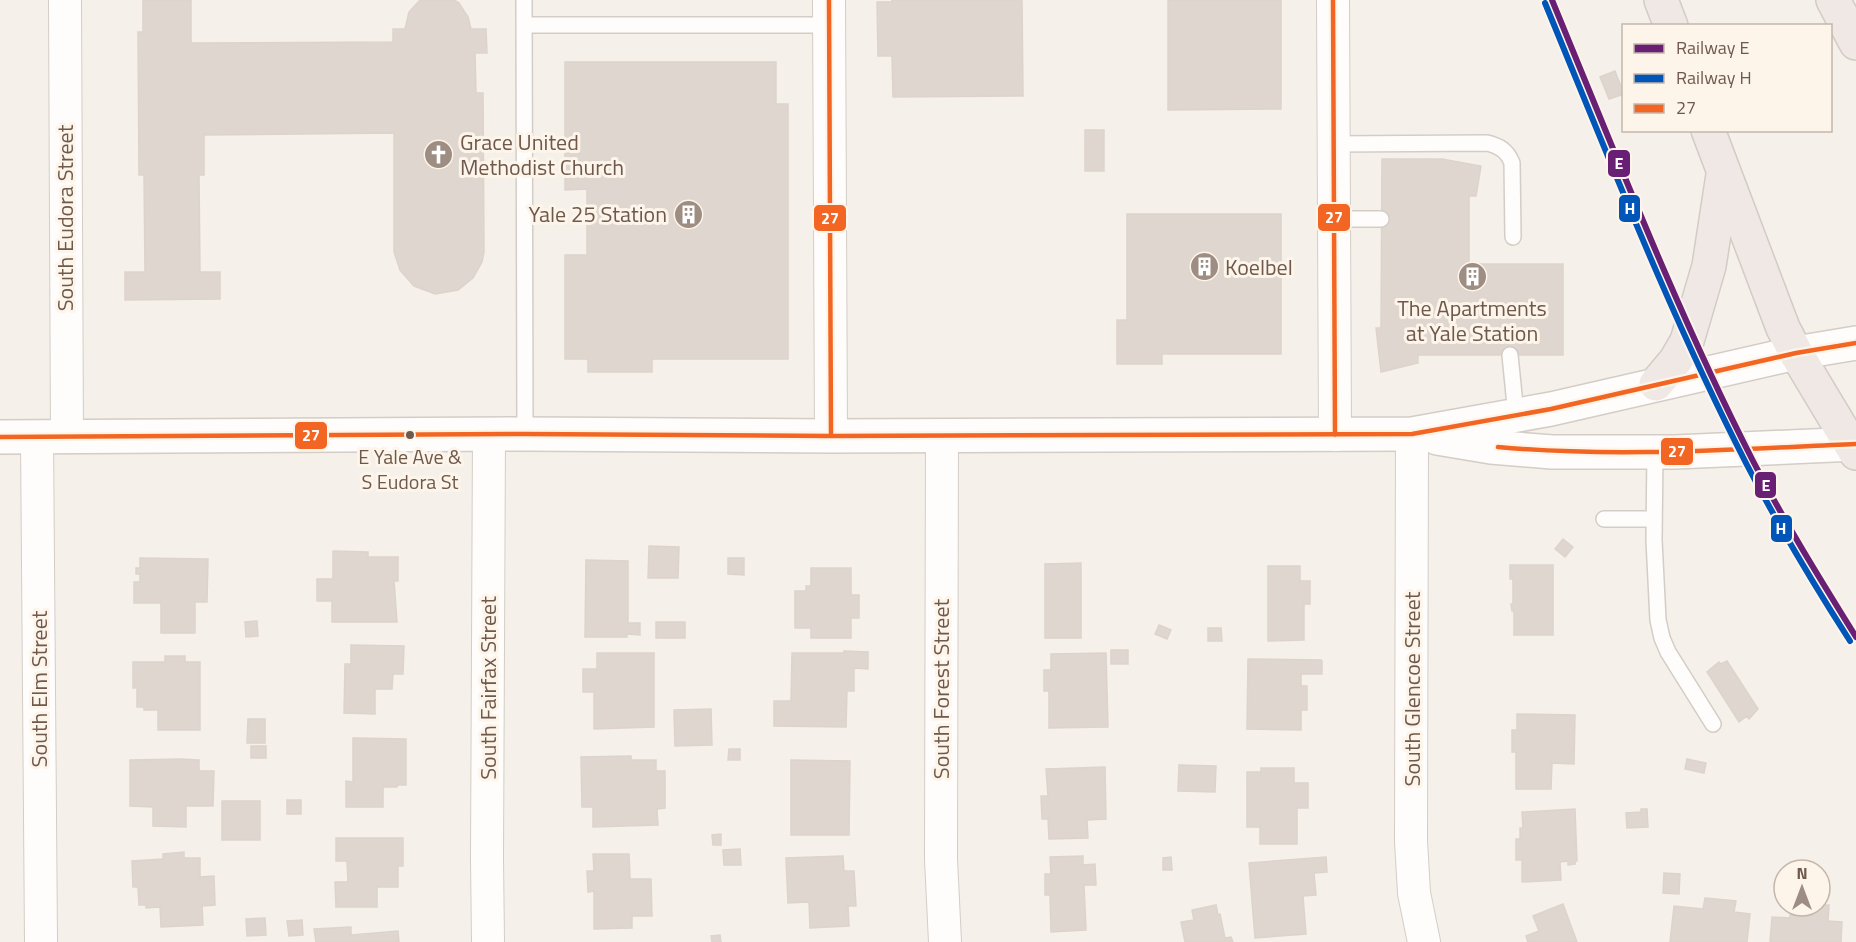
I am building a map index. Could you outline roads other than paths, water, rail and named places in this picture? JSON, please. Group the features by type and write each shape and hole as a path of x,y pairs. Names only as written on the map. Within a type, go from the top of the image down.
{"highway":[{"path":"1661,0 1670,24"},
{"path":"1833,0 1856,43"},
{"path":"1709,132 1783,328 1855,444"},
{"path":"1656,384 1676,360 1687,341 1695,317 1712,250 1723,173"}],"main road":[{"path":"1412,434 1551,409 1796,352 1856,343"},
{"path":"0,437 525,434 831,436 1412,434 1552,452 1655,452 1855,444"}],"street":[{"name":"South Eudora Street","path":"52,437 65,0"},
{"path":"1333,0 1335,435"},
{"path":"829,13 831,436"},
{"name":"South Glencoe Street","path":"1412,434 1411,841 1414,893 1424,942"},
{"name":"South Fairfax Street","path":"489,435 487,859 489,942"},
{"name":"South Forest Street","path":"942,436 941,859 945,942"},
{"name":"South Elm Street","path":"41,942 52,437"}],"lane":[{"path":"524,0 525,434"},
{"path":"525,26 829,13"},
{"path":"1334,144 1487,143 1500,147 1510,157 1512,163 1514,237"},
{"path":"1334,219 1381,219"},
{"path":"1510,355 1516,415"},
{"path":"1655,452 1656,610 1662,638 1668,652 1713,724"},
{"path":"1604,519 1654,519"}],"rail line":[{"name":"E","path":"1552,0 1648,233 1725,405 1777,506 1856,637"},
{"name":"H","path":"1545,3 1641,236 1719,408 1771,510 1850,641"}],"place":[{"name":"Grace United Methodist Church","path":"439,155"},
{"name":"Yale 25 Station","path":"688,214"},
{"name":"Koelbel","path":"1204,267"},
{"name":"The Apartments at Yale Station","path":"1472,276"},
{"name":"E Yale Ave & S Eudora St","path":"410,435"}]}
